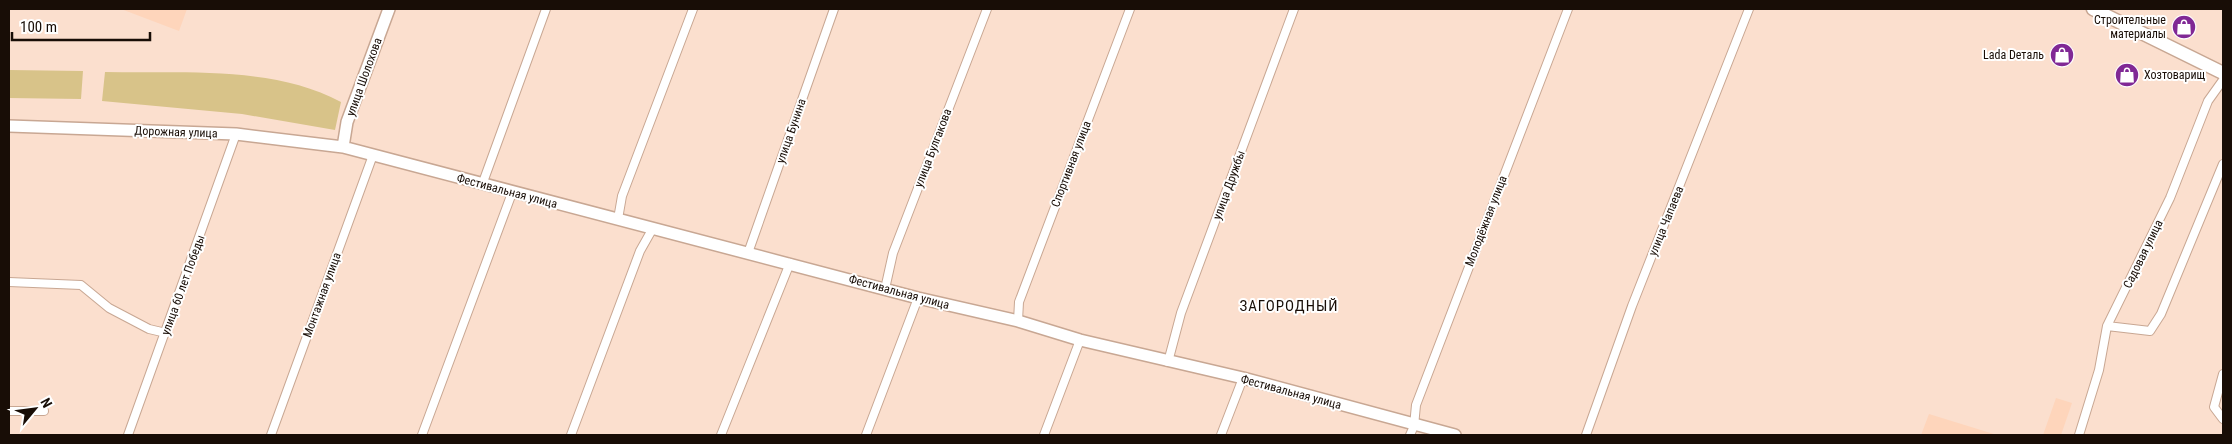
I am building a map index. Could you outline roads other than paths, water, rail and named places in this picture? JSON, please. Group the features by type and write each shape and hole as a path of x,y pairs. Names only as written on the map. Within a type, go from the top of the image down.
{"main road":[{"path":"2093,9 2223,73"}],"street":[{"name":"улица Шолохова","path":"343,147 347,122 389,9"},
{"path":"482,185 546,9"},
{"path":"618,219 622,196 693,9"},
{"name":"улица Бунина","path":"748,253 834,9"},
{"name":"улица Булгакова","path":"885,289 893,253 987,9"},
{"name":"Спортивная улица","path":"1018,321 1019,302 1130,9"},
{"name":"улица Дружбы","path":"1168,362 1181,313 1294,9"},
{"name":"Молодёжная улица","path":"1412,430 1416,405 1568,9"},
{"name":"улица Чапаева","path":"1586,435 1632,306 1749,9"},
{"name":"Садовая улица","path":"2079,435 2099,370 2107,326 2170,198 2208,101 2223,80"},
{"name":"Дорожная улица","path":"9,126 236,134 343,147"},
{"name":"улица 60 лет Победы","path":"128,435 236,134"},
{"name":"Фестивальная улица","path":"343,147 512,193 790,263 918,298 1018,321 1080,340 1243,378 1412,430 1455,435"},
{"name":"Монтажная улица","path":"271,435 373,155"},
{"path":"2107,326 2150,331 2161,314 2223,164"},
{"path":"422,435 512,193"},
{"path":"571,435 640,251 653,228"},
{"path":"721,435 790,263"},
{"path":"9,282 80,286 109,308 149,330 166,333"},
{"path":"866,435 918,298"},
{"path":"1044,435 1080,340"},
{"path":"2223,374 2214,407 2223,419"},
{"path":"1221,435 1243,378"},
{"path":"9,411 44,411"}],"place":[{"name":"Строительные материалы","path":"2184,27"},
{"name":"Lada Dеталь","path":"2062,55"},
{"name":"Хозтоварищ","path":"2127,75"}],"district":[{"name":"ЗАГОРОДНЫЙ","path":"1289,306"}]}
